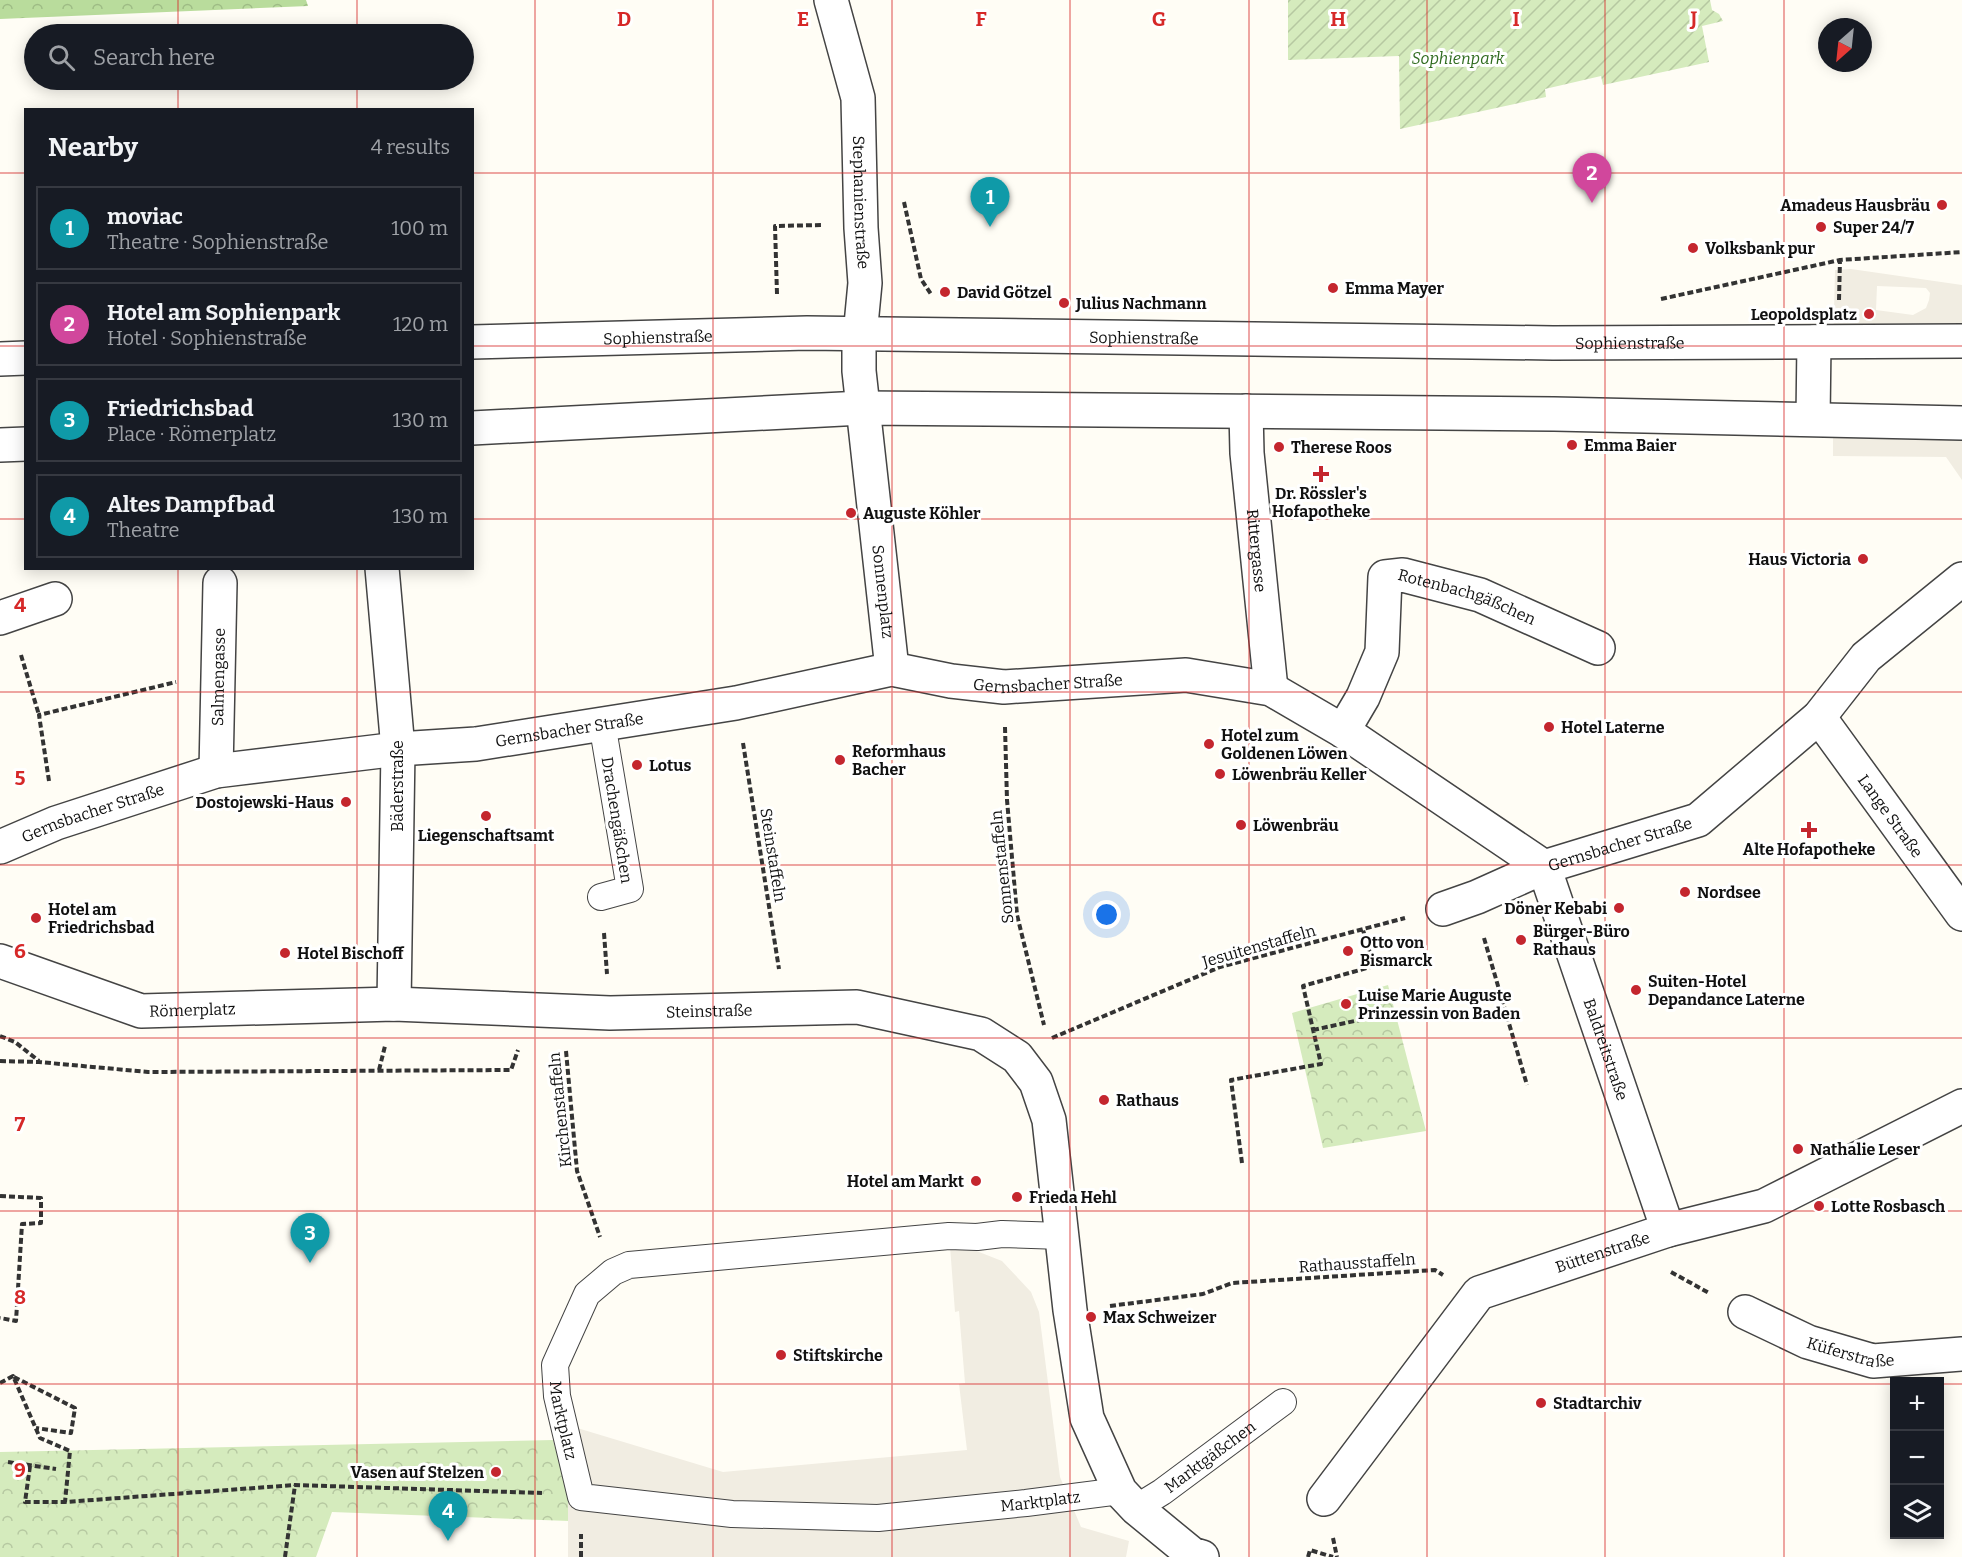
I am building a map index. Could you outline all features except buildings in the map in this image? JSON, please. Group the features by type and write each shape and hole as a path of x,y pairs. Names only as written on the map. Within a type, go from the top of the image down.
{"street":[{"name":"Stephanienstraße","path":"831,0 858,98 861,228 865,283 859,371 862,408"},
{"name":"Sophienstraße","path":"474,342 779,333 1553,343 1962,341"},
{"path":"1813,419 1814,342"},
{"path":"0,359 24,358"},
{"path":"474,428 862,408 1246,411 1962,423"},
{"name":"Sonnenplatz","path":"862,408 892,669"},
{"name":"Rittergasse","path":"1246,411 1247,453 1271,688"},
{"path":"0,445 24,444"},
{"name":"Bäderstraße","path":"382,570 399,749 394,1004"},
{"name":"Rotenbachgäßchen","path":"1343,731 1363,696 1382,652 1385,577 1403,575 1480,595 1598,648"},
{"name":"Gernsbacher Straße","path":"0,847 56,823 216,771 399,749 476,744 736,704 892,669 951,681 1004,687 1186,675 1271,688 1343,731 1544,867 1698,820 1819,717 1866,657 1962,579"},
{"name":"Salmengasse","path":"216,771 220,583"},
{"path":"4,616 55,599"},
{"name":"Lange Straße","path":"1819,717 1962,914"},
{"path":"1429,912 1476,897 1544,867"},
{"name":"Baldreitstraße","path":"1544,867 1668,1230"},
{"name":"Römerplatz","path":"2,962 141,1011 394,1004"},
{"name":"Steinstraße","path":"394,1004 610,1013 857,1007 981,1034 1017,1057 1036,1082 1049,1120 1062,1236"},
{"name":"Büttenstraße","path":"1479,1293 1668,1230 1764,1206 1962,1106"},
{"path":"1062,1236 1070,1311 1087,1418 1128,1500 1197,1555"},
{"path":"1324,1499 1479,1293"},
{"name":"Küferstraße","path":"1745,1312 1808,1342 1873,1361 1962,1354"}],"lane":[{"name":"Drachengäßchen","path":"601,897 630,889 602,723"},
{"name":"Marktplatz","path":"1062,1236 1002,1234 977,1237 949,1236 629,1265 613,1272 587,1294 555,1365 557,1396 581,1497 732,1514 878,1518 1026,1503 1128,1500"},
{"name":"Marktgäßchen","path":"1128,1500 1162,1492 1283,1402"}],"path":[{"path":"902,192 921,279 931,294"},
{"path":"779,333 775,226 819,225"},
{"path":"4,616 39,715 56,823"},
{"path":"39,715 218,672"},
{"name":"Sonnenstaffeln","path":"1004,687 1007,800 1017,915 1045,1029"},
{"name":"Steinstaffeln","path":"736,704 785,1010"},
{"path":"601,897 610,1013"},
{"name":"Jesuitenstaffeln","path":"1048,1040 1220,967 1429,912"},
{"path":"1482,929 1527,1085"},
{"path":"1242,1162 1231,1080 1321,1064 1303,986 1374,966 1363,930"},
{"path":"0,1061 39,1062 148,1072 511,1070 547,1011"},
{"name":"Kirchenstaffeln","path":"547,1011 577,1172 613,1272"},
{"path":"1313,1030 1373,1017"},
{"path":"0,1036 15,1042 39,1062"},
{"path":"0,1196 41,1198 41,1223 22,1224 16,1321 0,1318"},
{"name":"Rathausstaffeln","path":"1070,1311 1203,1294 1232,1283 1435,1270 1479,1293"},
{"path":"0,1383 13,1376"},
{"path":"13,1376 75,1408 70,1433 36,1428"},
{"path":"13,1376 40,1438 70,1450 65,1502"},
{"path":"8,1462 56,1469"},
{"path":"30,1466 25,1502 65,1502 295,1485 568,1494 581,1497"},
{"path":"285,1557 295,1485"},
{"path":"1308,1557 1310,1550 1334,1557"}],"green space":[{"path":"0,0 306,0 308,6 0,19"},
{"name":"Sophienpark","path":"1288,0 1710,0 1712,10 1719,14 1723,21 1702,26 1709,62 1603,85 1601,76 1545,89 1546,97 1400,129 1399,56 1288,60"},
{"path":"1388,985 1426,1131 1323,1148 1292,1013"},
{"path":"553,1440 568,1494 569,1521 332,1512 316,1557 0,1557 0,1452"}],"shaded area":[{"name":"Leopoldsplatz","path":"1851,269 1962,285 1962,357 1833,354 1835,270","holes":["1877,286 1926,288 1930,293 1926,308 1913,315 1876,310"]},
{"path":"1962,407 1962,480 1946,457 1833,456 1833,408"},
{"path":"950,1246 974,1250 1002,1261 1031,1292 1039,1312 1060,1477 1081,1527 1129,1541 1126,1557 568,1557 568,1494 553,1440 564,1424 723,1472 967,1450 959,1384 965,1383 959,1311 955,1312"}],"place":[{"name":"Hotel am Sophienpark","path":"1592,203"},
{"name":"Amadeus Hausbräu","path":"1942,205"},
{"name":"moviac","path":"990,227"},
{"name":"Super 24/7","path":"1821,227"},
{"name":"Volksbank pur","path":"1693,248"},
{"name":"Emma Mayer","path":"1333,288"},
{"name":"David Götzel","path":"945,292"},
{"name":"Julius Nachmann","path":"1064,303"},
{"name":"Leopoldsplatz","path":"1869,314"},
{"name":"Emma Baier","path":"1572,445"},
{"name":"Therese Roos","path":"1279,447"},
{"name":"Dr. Rössler's Hofapotheke","path":"1321,474"},
{"name":"Auguste Köhler","path":"851,513"},
{"name":"Haus Victoria","path":"1863,559"},
{"name":"Hotel Laterne","path":"1549,727"},
{"name":"Hotel zum Goldenen Löwen","path":"1209,744"},
{"name":"Reformhaus Bacher","path":"840,760"},
{"name":"Lotus","path":"637,765"},
{"name":"Löwenbräu Keller","path":"1220,774"},
{"name":"Dostojewski-Haus","path":"346,802"},
{"name":"Liegenschaftsamt","path":"486,816"},
{"name":"Löwenbräu","path":"1241,825"},
{"name":"Alte Hofapotheke","path":"1809,830"},
{"name":"Nordsee","path":"1685,892"},
{"name":"Döner Kebabi","path":"1619,908"},
{"name":"Hotel am Friedrichsbad","path":"36,918"},
{"name":"Bürger-Büro Rathaus","path":"1521,940"},
{"name":"Otto von Bismarck","path":"1348,951"},
{"name":"Hotel Bischoff","path":"285,953"},
{"name":"Suiten-Hotel Depandance Laterne","path":"1636,990"},
{"name":"Luise Marie Auguste Prinzessin von Baden","path":"1346,1004"},
{"name":"Rathaus","path":"1104,1100"},
{"name":"Nathalie Leser","path":"1798,1149"},
{"name":"Hotel am Markt","path":"976,1181"},
{"name":"Frieda Hehl","path":"1017,1197"},
{"name":"Lotte Rosbasch","path":"1819,1206"},
{"name":"Friedrichsbad","path":"310,1263"},
{"name":"Max Schweizer","path":"1091,1317"},
{"name":"Stiftskirche","path":"781,1355"},
{"name":"Stadtarchiv","path":"1541,1403"},
{"name":"Vasen auf Stelzen","path":"496,1472"},
{"name":"Altes Dampfbad","path":"448,1541"}]}
